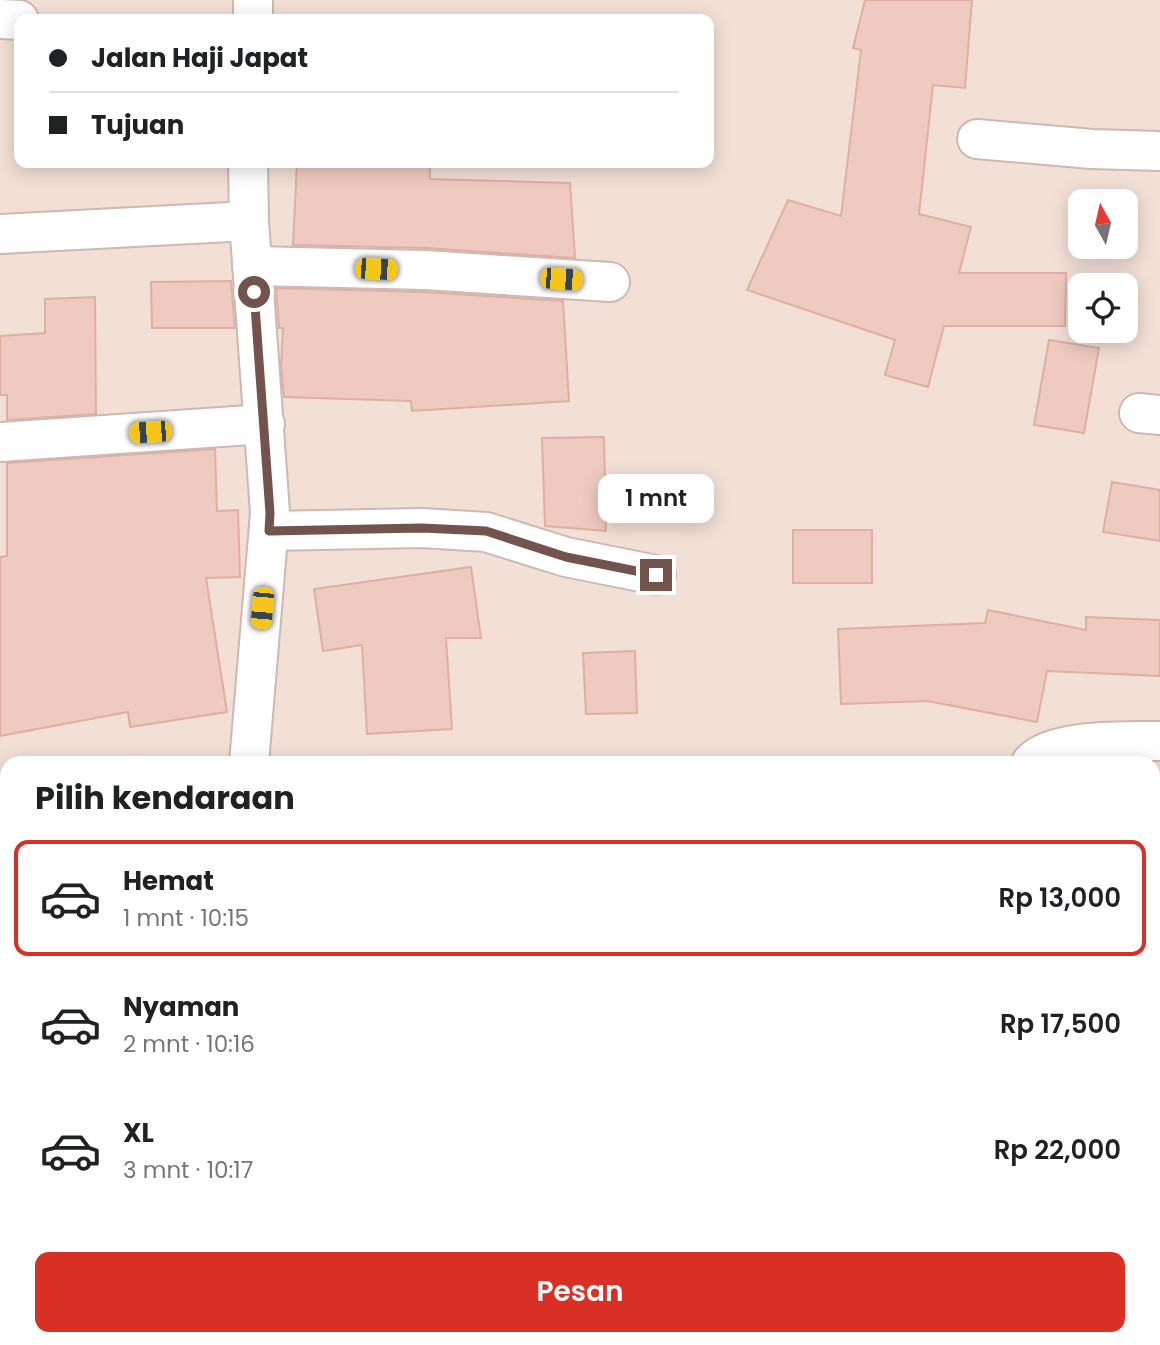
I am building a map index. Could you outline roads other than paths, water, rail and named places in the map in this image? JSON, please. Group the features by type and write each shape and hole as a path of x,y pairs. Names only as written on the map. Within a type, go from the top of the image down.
{"street":[{"path":"978,139 1092,149 1160,150"},
{"path":"248,168 249,221 270,513 250,756"},
{"path":"0,234 249,221"},
{"path":"252,266 425,270 610,282"},
{"path":"0,442 265,424"},
{"path":"269,531 422,528 486,531 566,557 656,575"},
{"path":"1040,756 1055,748 1107,741 1160,741"}]}
